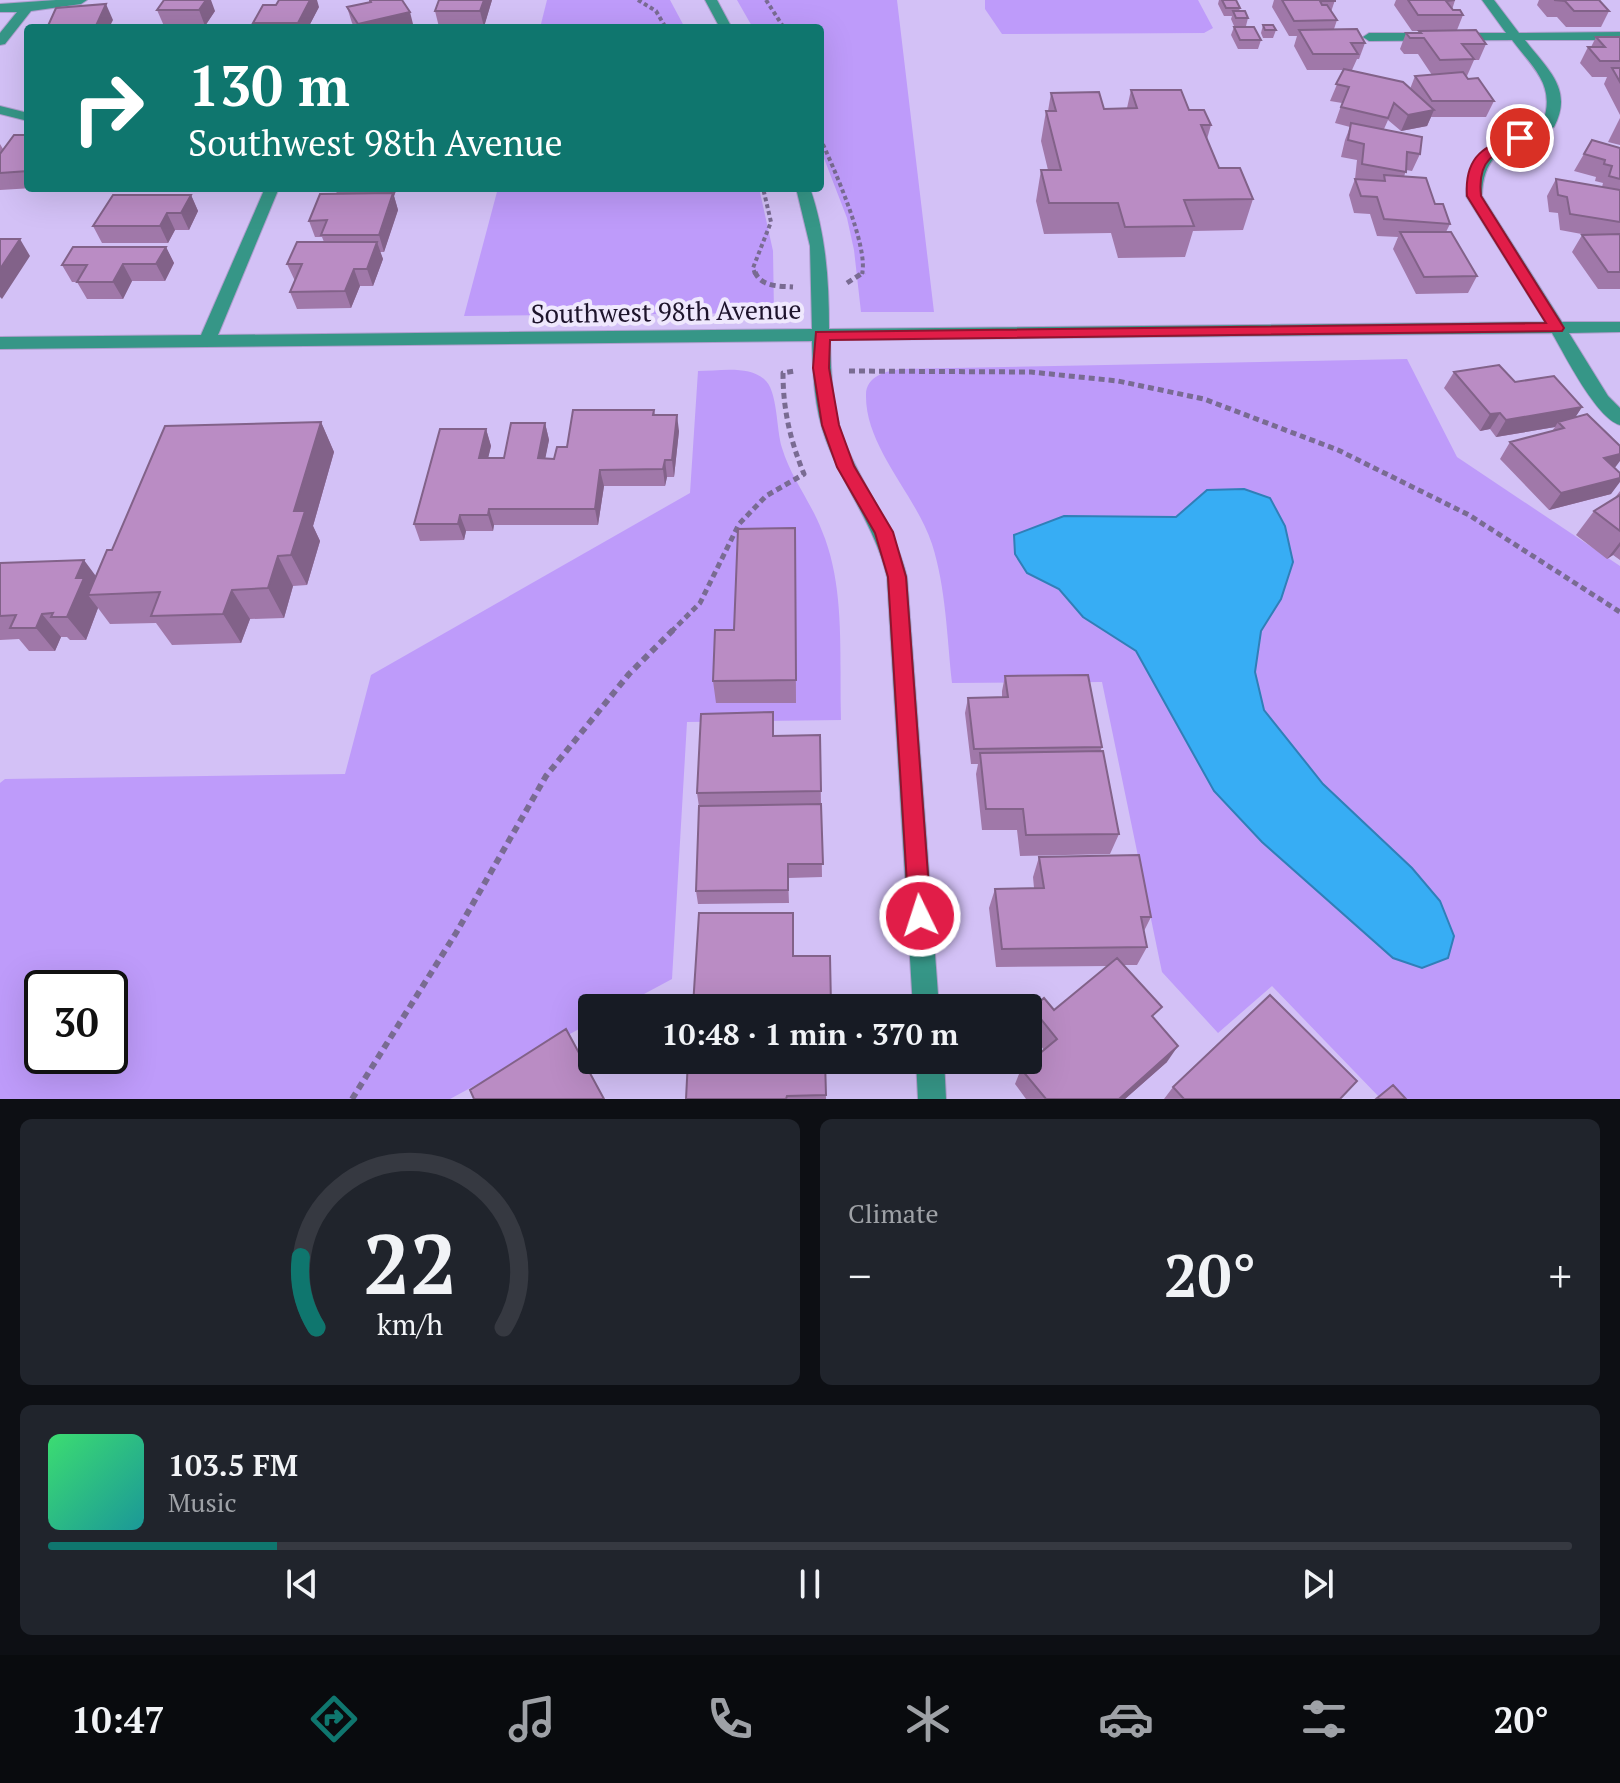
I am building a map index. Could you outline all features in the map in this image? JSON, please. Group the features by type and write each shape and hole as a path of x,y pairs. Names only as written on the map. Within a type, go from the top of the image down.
{"street":[{"path":"0,8 27,8 81,0"},
{"path":"711,0 724,24"},
{"path":"1488,0 1553,86 1556,105 1549,124 1497,147 1480,159 1472,175 1474,196 1602,400 1620,419"},
{"path":"0,41 27,8"},
{"path":"1369,37 1620,36"},
{"path":"0,110 24,116"},
{"path":"207,342 270,192"},
{"path":"804,192 820,250 821,368 830,425 846,467 884,532 897,577 925,994"},
{"name":"Southwest 98th Avenue","path":"0,343 1620,327"},
{"path":"931,1074 932,1099"}],"path":[{"path":"638,0 656,11 664,24"},
{"path":"766,0 781,24"},
{"path":"352,1099 456,933 546,776 629,674 700,603 739,524 766,496 804,474 786,430 783,373 821,368 885,374 1031,372 1118,381 1204,399 1338,450 1469,515 1620,612"}],"shaded area":[{"path":"547,0 670,0 683,24 541,24"},
{"path":"737,0 897,0 934,312 861,312 847,218 824,158 824,24 751,24"},
{"path":"985,0 1198,0 1213,28 1204,33 1002,34 985,9"},
{"path":"497,192 760,192 773,251 774,313 464,316"},
{"path":"1407,359 1457,457 1620,566 1620,1099 1381,1099 1272,986 1218,1033 1162,972 1102,682 952,683 943,595 932,544 915,507 882,452 868,414 866,395 873,379 901,369"},
{"path":"698,371 750,372 769,384 786,459 817,520 835,576 840,624 841,720 687,722 672,979 644,994 578,994 578,1030 450,1099 0,1099 0,783 5,779 345,774 371,675 690,493"}],"water":[{"path":"1244,489 1270,498 1285,526 1293,562 1281,599 1261,631 1255,672 1264,710 1323,784 1412,868 1440,901 1454,936 1448,958 1422,968 1393,958 1262,842 1214,791 1136,651 1083,617 1059,589 1027,573 1015,554 1014,535 1064,516 1176,517 1207,490"}],"building":[{"path":"164,0 206,0 199,10 157,10"},
{"path":"279,0 310,0 298,23 253,23 263,5 276,5"},
{"path":"370,0 402,0 410,12 358,24 347,7"},
{"path":"439,0 484,0 480,11 435,11"},
{"path":"1222,0 1236,0 1240,8 1226,8"},
{"path":"1282,0 1335,0 1320,1 1322,5 1327,5 1337,20 1294,21"},
{"path":"1408,0 1455,0 1446,1 1453,10 1460,10 1463,15 1418,15"},
{"path":"1554,0 1599,0 1609,11 1574,11 1565,1"},
{"path":"106,4 97,24 49,24 56,8"},
{"path":"1233,11 1245,11 1248,18 1236,18"},
{"path":"1263,25 1273,25 1276,30 1265,30"},
{"path":"1234,27 1254,27 1261,40 1240,40"},
{"path":"1357,29 1365,43 1351,43 1358,54 1313,54 1299,30"},
{"path":"1476,30 1486,44 1462,44 1474,59 1440,60 1424,38 1410,38 1406,33 1421,33 1419,31"},
{"path":"1596,37 1620,37 1620,61 1600,61 1588,47 1605,47"},
{"path":"1612,68 1620,68 1620,82"},
{"path":"1344,69 1403,82 1434,110 1408,115 1394,103 1388,118 1341,107 1349,87 1336,84"},
{"path":"1463,72 1468,79 1478,78 1494,101 1432,101 1415,76"},
{"path":"1131,90 1181,90 1189,110 1204,110 1211,125 1201,125 1219,168 1240,168 1253,199 1184,200 1194,226 1125,227 1118,203 1049,203 1041,170 1061,170 1046,111 1056,111 1051,93 1099,92 1104,109 1137,108"},
{"path":"1351,123 1422,137 1420,154 1407,152 1406,172 1362,164 1364,144 1348,140"},
{"path":"14,135 24,135 24,171 0,173 0,154"},
{"path":"1592,140 1620,148 1620,179 1609,176 1612,166 1604,164 1605,160 1584,154"},
{"path":"1384,175 1426,178 1435,204 1443,204 1450,224 1384,219 1377,197 1361,196 1355,179 1385,181"},
{"path":"1556,179 1620,190 1620,222 1570,214 1567,197 1558,195"},
{"path":"393,193 379,235 321,235 327,220 309,221 320,194"},
{"path":"113,195 191,195 181,213 167,213 160,226 93,226"},
{"path":"1400,232 1451,232 1477,276 1424,277"},
{"path":"1620,234 1620,272 1608,272 1582,235"},
{"path":"0,239 20,239 0,269"},
{"path":"297,242 377,242 367,269 354,269 345,291 290,292 302,264 287,264"},
{"path":"73,247 166,247 156,264 123,264 113,282 77,282 87,265 62,265"},
{"path":"1499,365 1515,382 1554,376 1582,407 1506,420 1500,413 1490,414 1454,372"},
{"path":"573,410 654,410 653,415 677,415 672,460 665,460 663,469 600,470 595,509 489,509 488,515 460,515 458,524 414,524 440,429 486,429 479,458 504,458 511,423 545,423 538,458 554,459 557,447 567,447"},
{"path":"1587,414 1620,446 1620,454 1604,458 1620,473 1620,478 1561,493 1510,442 1564,428 1558,422"},
{"path":"321,422 294,511 305,511 291,555 278,556 268,588 232,590 223,614 151,616 160,592 88,595 107,550 112,550 165,426"},
{"path":"1620,495 1620,531 1594,511"},
{"path":"795,528 796,680 713,681 715,630 734,630 738,529"},
{"path":"84,560 76,578 84,578 67,617 42,614 36,628 10,628 16,615 0,616 0,563"},
{"path":"1088,675 1102,747 974,749 968,698 1008,697 1005,676"},
{"path":"773,712 773,736 820,735 821,791 697,793 701,714"},
{"path":"1103,751 1119,834 1026,835 1023,809 986,809 980,753"},
{"path":"821,804 823,864 788,864 788,890 696,891 699,806"},
{"path":"1139,855 1151,917 1141,917 1147,947 1002,949 995,889 1044,888 1039,857"},
{"path":"699,913 793,913 793,956 830,956 831,994 694,994"},
{"path":"1117,958 1162,1007 1152,1016 1178,1046 1119,1099 1046,1099 1025,1074 1042,1074 1042,1052 1057,1039 1042,1020 1042,1000 1044,998 1054,1010"},
{"path":"1270,995 1357,1081 1340,1099 1184,1099 1173,1087"},
{"path":"566,1029 578,1051 578,1074 590,1074 604,1099 474,1099 470,1090"},
{"path":"687,1074 825,1074 826,1095 787,1096 786,1099 686,1099"},
{"path":"1393,1085 1406,1099 1376,1099"}],"route":[{"path":"920,916 897,577 884,532 846,467 830,425 821,368 822,335 1557,328 1474,196 1472,175 1480,159 1497,147 1520,138"}]}
